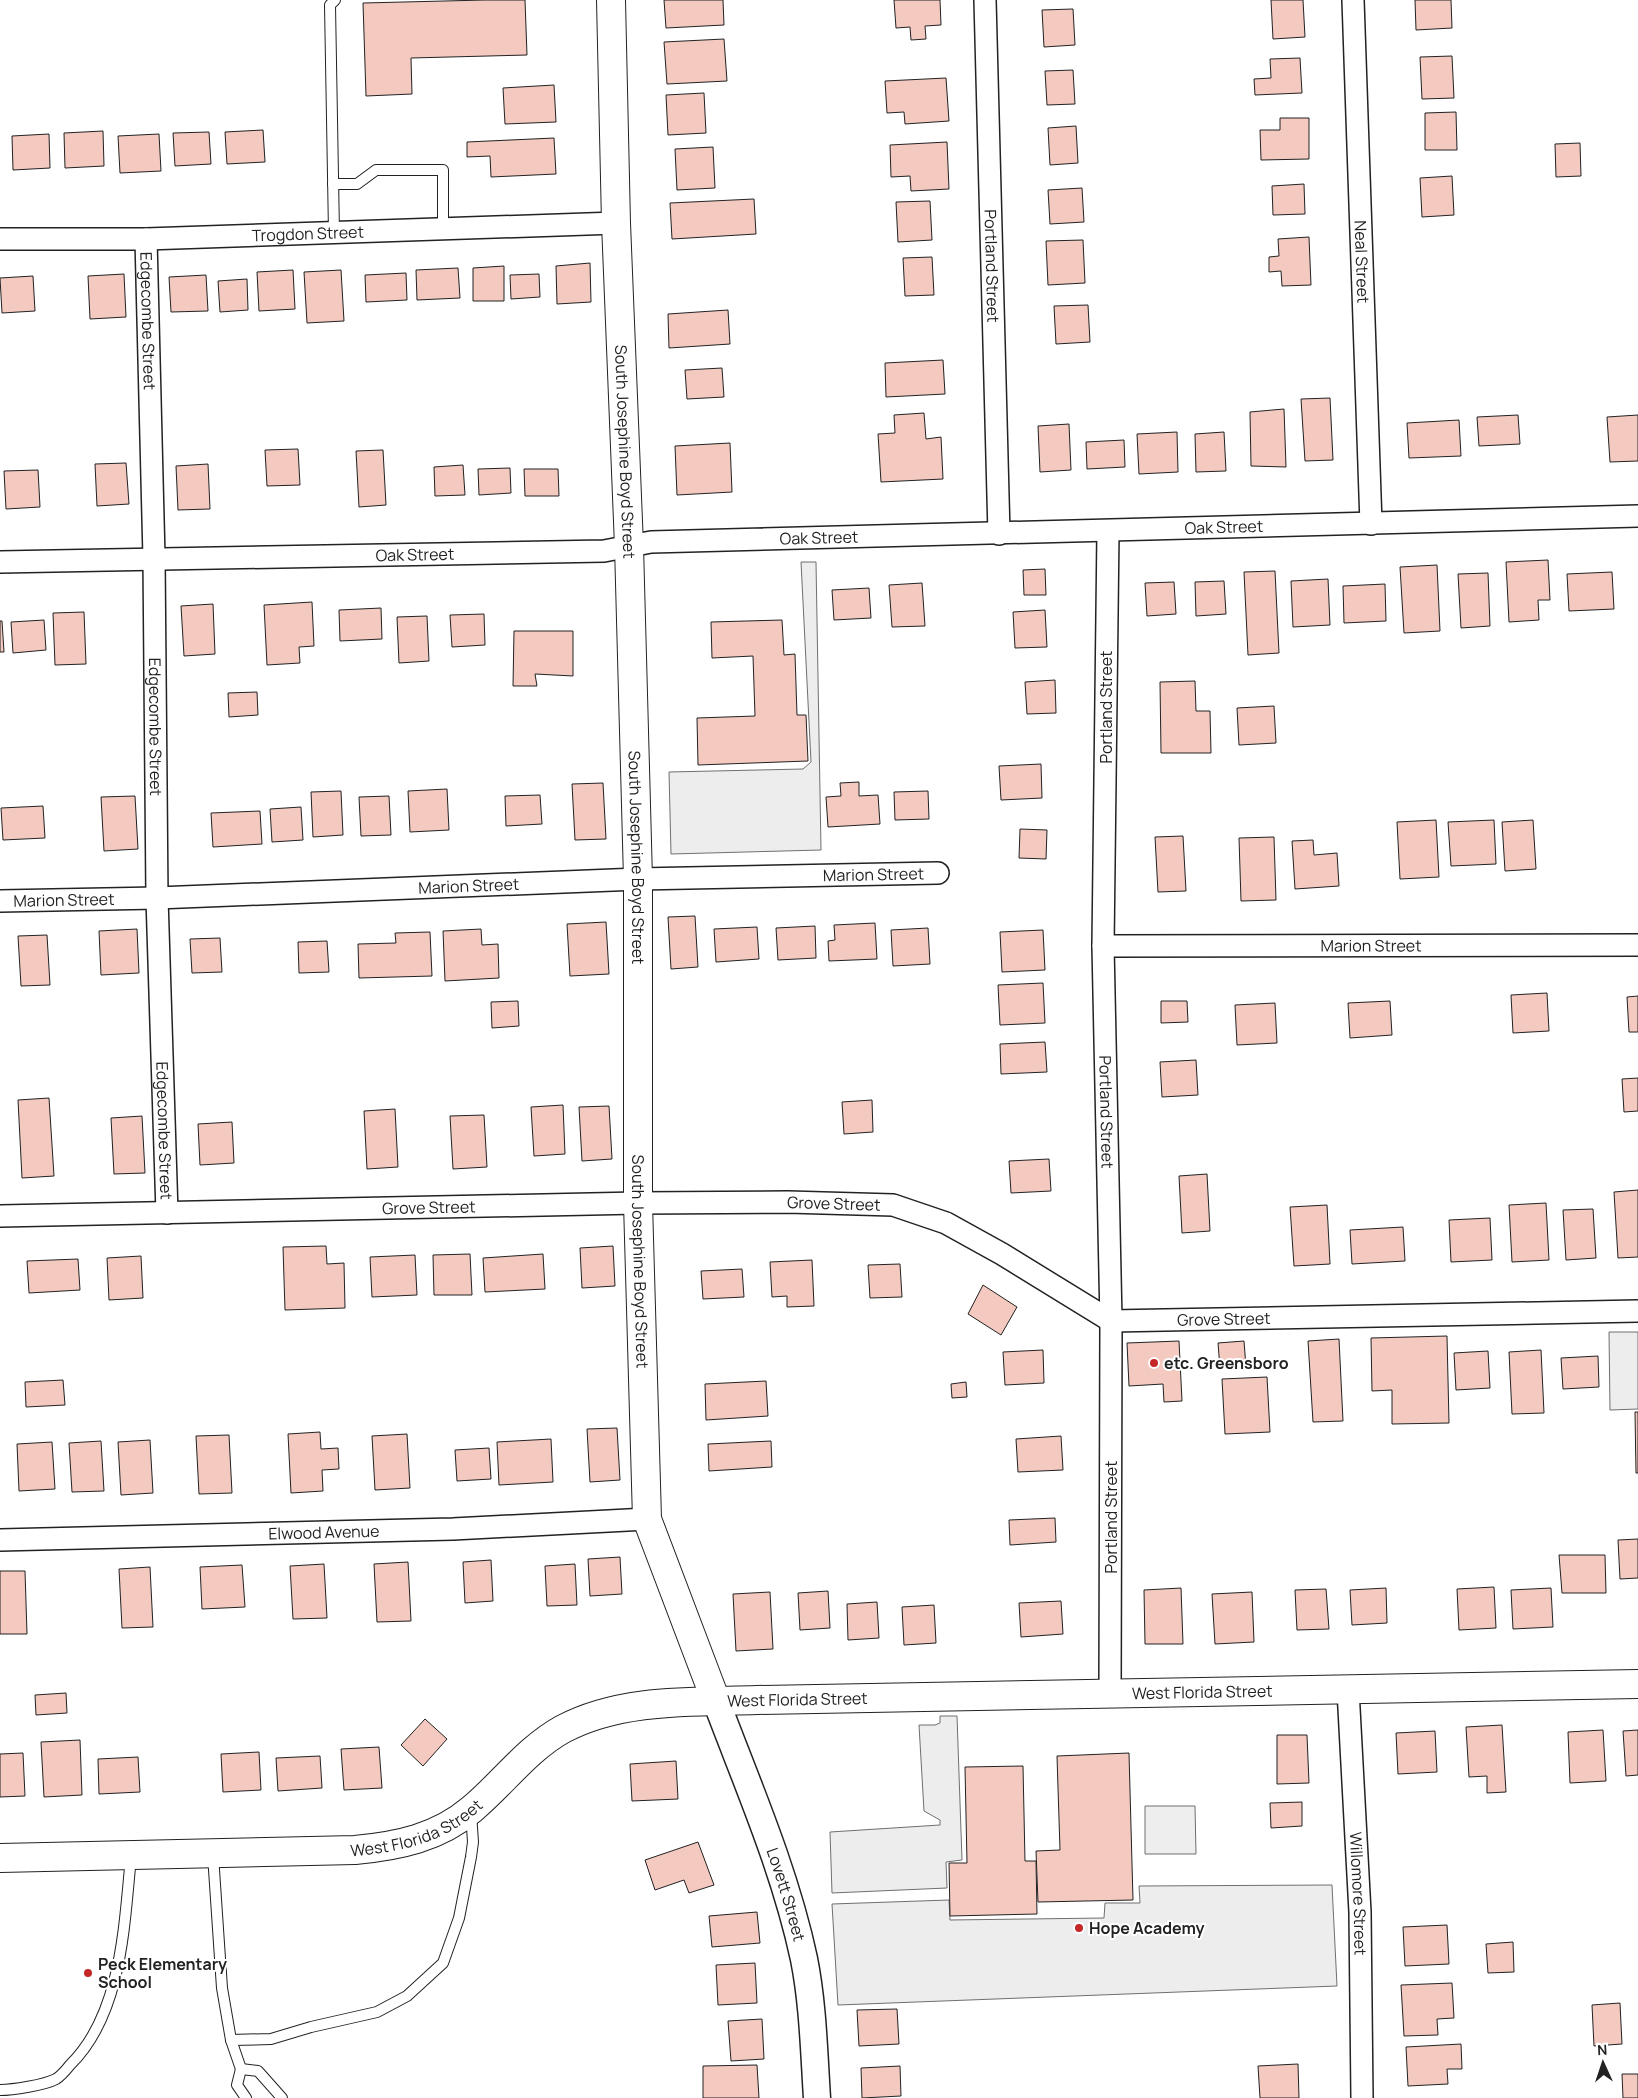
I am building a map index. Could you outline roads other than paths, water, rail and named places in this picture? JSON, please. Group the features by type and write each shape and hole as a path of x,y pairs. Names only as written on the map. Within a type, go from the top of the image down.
{"main road":[{"name":"South Josephine Boyd Street","path":"611,0 616,223 629,546 638,879 638,1203 647,1519 716,1701"},
{"name":"West Florida Street","path":"0,1858 356,1850 407,1843 431,1834 471,1810 529,1754 563,1729 601,1714 632,1707 716,1701 1638,1684"}],"street":[{"name":"Portland Street","path":"985,0 999,534"},
{"name":"Neal Street","path":"1353,0 1371,524"},
{"name":"Trogdon Street","path":"0,239 146,240 616,223"},
{"name":"Edgecombe Street","path":"146,240 154,558 158,898 167,1213"},
{"name":"Oak Street","path":"0,562 604,551 651,542 1638,516"},
{"name":"Portland Street","path":"1108,530 1103,946 1111,1321 1110,1693"},
{"name":"Marion Street","path":"0,901 158,898 638,879 938,873"},
{"name":"Marion Street","path":"1103,946 1638,945"},
{"name":"Grove Street","path":"0,1216 638,1203 788,1202 893,1205 946,1223 1002,1254 1111,1321 1638,1310"},
{"name":"Elwood Avenue","path":"0,1540 453,1529 647,1519"},
{"name":"Willomore Street","path":"1348,1690 1360,1912 1362,2098"},
{"name":"Lovett Street","path":"716,1701 794,1915 812,2010 817,2098"}],"lane":[{"path":"334,233 330,5 335,0"},
{"path":"333,184 357,184 376,170 443,170 443,229"},
{"path":"231,2040 271,2039 311,2027 376,2012 407,1996 443,1963 459,1918 471,1857 473,1842 471,1810"},
{"path":"213,1854 222,1988 231,2040 242,2069 237,2086 244,2097"},
{"path":"0,2090 13,2090 56,2079 84,2051 109,1998 121,1950 131,1856"},
{"path":"242,2069 258,2071 282,2098"}],"place":[{"name":"etc. Greensboro","path":"1154,1363"},
{"name":"Hope Academy","path":"1079,1928"},
{"name":"Peck Elementary School","path":"88,1973"}]}
